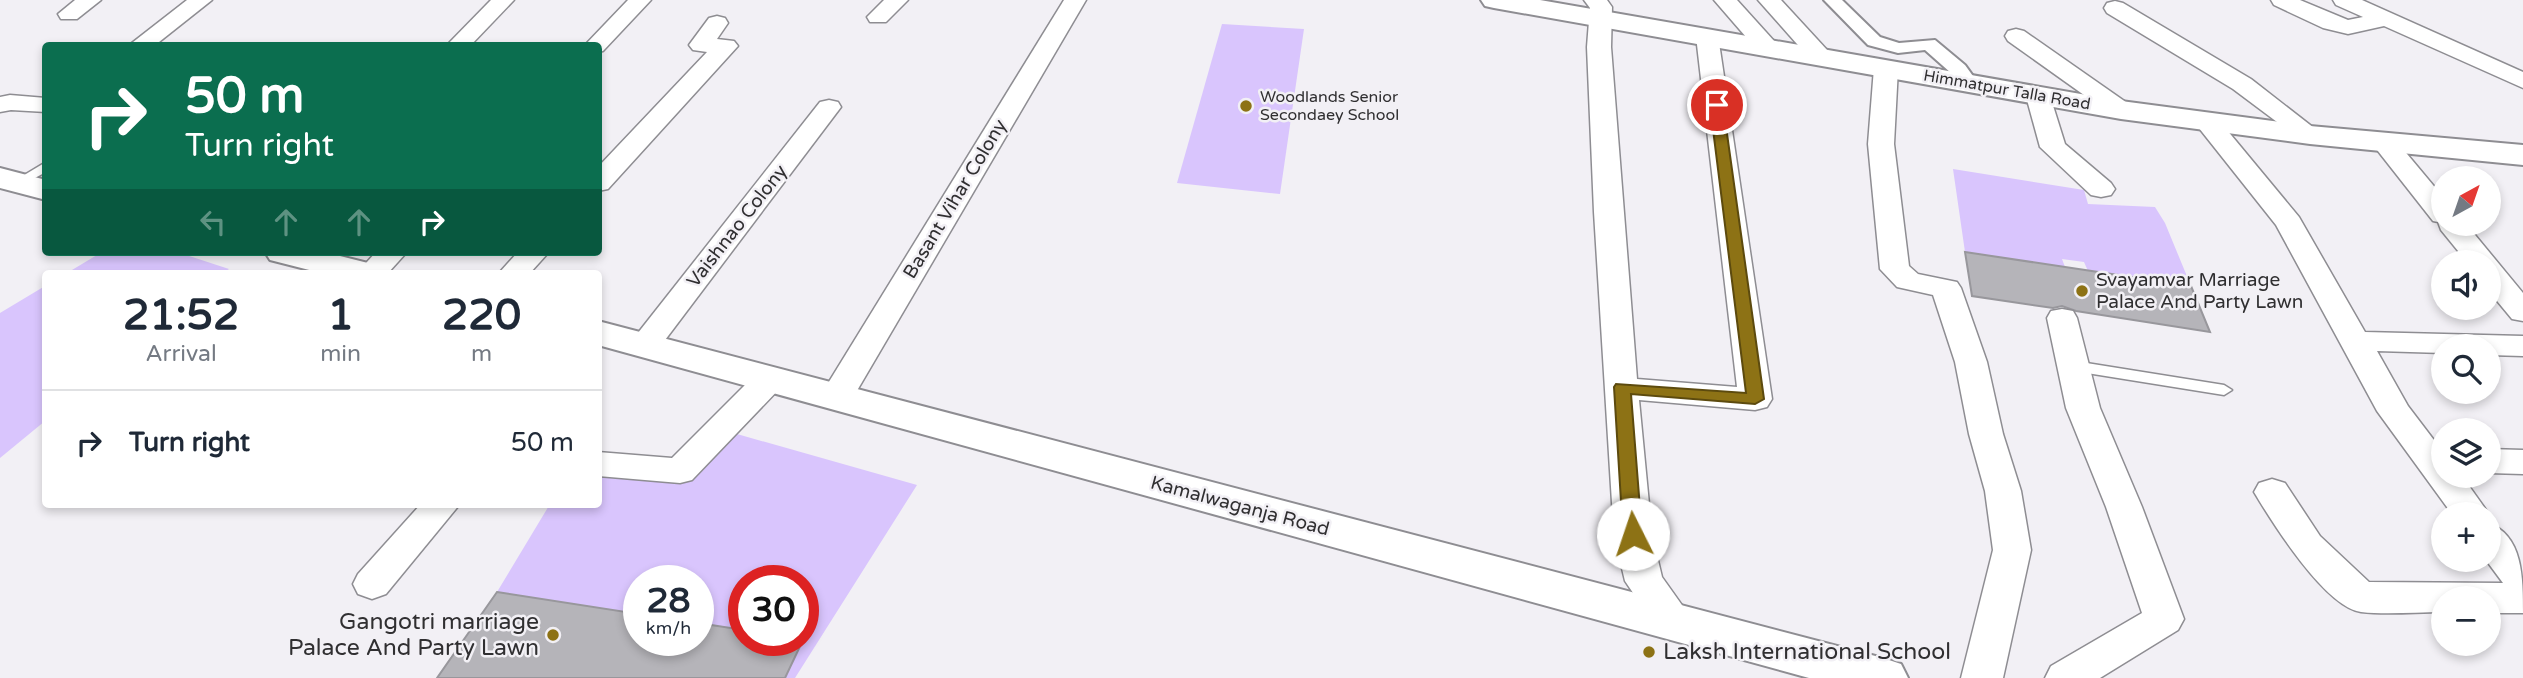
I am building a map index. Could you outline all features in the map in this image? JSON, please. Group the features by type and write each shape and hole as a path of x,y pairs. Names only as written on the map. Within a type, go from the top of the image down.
{"main road":[{"name":"Himmatpur Talla Road","path":"1508,1 1598,8 1707,36 2121,110 2310,135 2523,155"},
{"path":"298,256 352,270"},
{"name":"Kamalwaganja Road","path":"602,334 1882,678"}],"street":[{"path":"69,14 90,0"},
{"path":"144,42 201,0"},
{"path":"461,42 503,0"},
{"path":"599,42 640,0"},
{"path":"878,17 897,0"},
{"name":"Basant Vihar Colony","path":"836,398 1075,0"},
{"path":"1725,0 1767,47"},
{"path":"1769,0 1819,56"},
{"path":"1832,0 1874,41 1898,48 1929,44 1958,69 1969,83"},
{"path":"2282,0 2331,23 2348,27 2386,19"},
{"path":"2344,0 2523,81"},
{"path":"1598,8 1608,212 1633,534 1644,581 1674,622"},
{"path":"2115,9 2242,84 2310,135"},
{"path":"602,179 726,46 701,45 717,23"},
{"path":"1622,387 1755,399 1707,36"},
{"path":"2016,36 2121,110"},
{"path":"1886,68 1881,144 1895,269 1908,281 1946,288 1971,362 1986,435 2003,491 2011,550 1982,678"},
{"path":"2038,96 2053,147 2101,189"},
{"path":"0,105 10,102 42,105"},
{"name":"Vaishnao Colony","path":"645,345 829,107"},
{"path":"2208,123 2289,223 2394,411 2431,453"},
{"path":"2383,141 2431,200"},
{"path":"2461,236 2472,250"},
{"path":"375,270 388,256"},
{"path":"517,270 530,256"},
{"path":"2501,286 2523,312"},
{"path":"2062,318 2083,408 2124,507 2164,619 2066,678"},
{"path":"2357,341 2523,346"},
{"path":"602,464 680,471 770,379"},
{"path":"2501,461 2523,462"},
{"path":"2272,492 2307,546 2360,597 2523,598"},
{"path":"372,584 438,508"},
{"path":"2501,553 2523,582"}],"lane":[{"path":"2074,366 2224,390"}],"shaded area":[{"name":"Woodlands Senior Secondaey School","path":"1222,24 1304,29 1280,194 1177,183"},
{"path":"1953,169 2084,190 2088,204 2155,207 2165,223 2191,286 2088,271 2084,262 2062,259 2065,267 1965,252"},
{"path":"95,256 189,256 229,269 228,270 72,270"},
{"path":"42,288 42,423 0,458 0,313"},
{"path":"730,432 917,485 819,640 819,565 728,565 728,628 714,625 714,565 623,565 623,612 497,592 548,508 602,508 602,473 683,483"},
{"path":"795,656 809,656 795,678 785,678"}],"building":[{"name":"Svayamvar Marriage Palace And Party Lawn","path":"1965,252 2191,286 2210,332 2076,311 2062,306 2053,308 1972,296"},
{"name":"Gangotri marriage Palace And Party Lawn","path":"497,592 623,612 623,656 714,656 714,625 728,628 728,656 795,656 785,678 437,678"}],"place":[{"name":"Woodlands Senior Secondaey School","path":"1246,106"},
{"name":"Svayamvar Marriage Palace And Party Lawn","path":"2082,291"},
{"name":"Gangotri marriage Palace And Party Lawn","path":"553,635"},
{"name":"Laksh International School","path":"1649,652"}],"route":[{"path":"1633,534 1622,387 1755,399 1717,105"}]}
